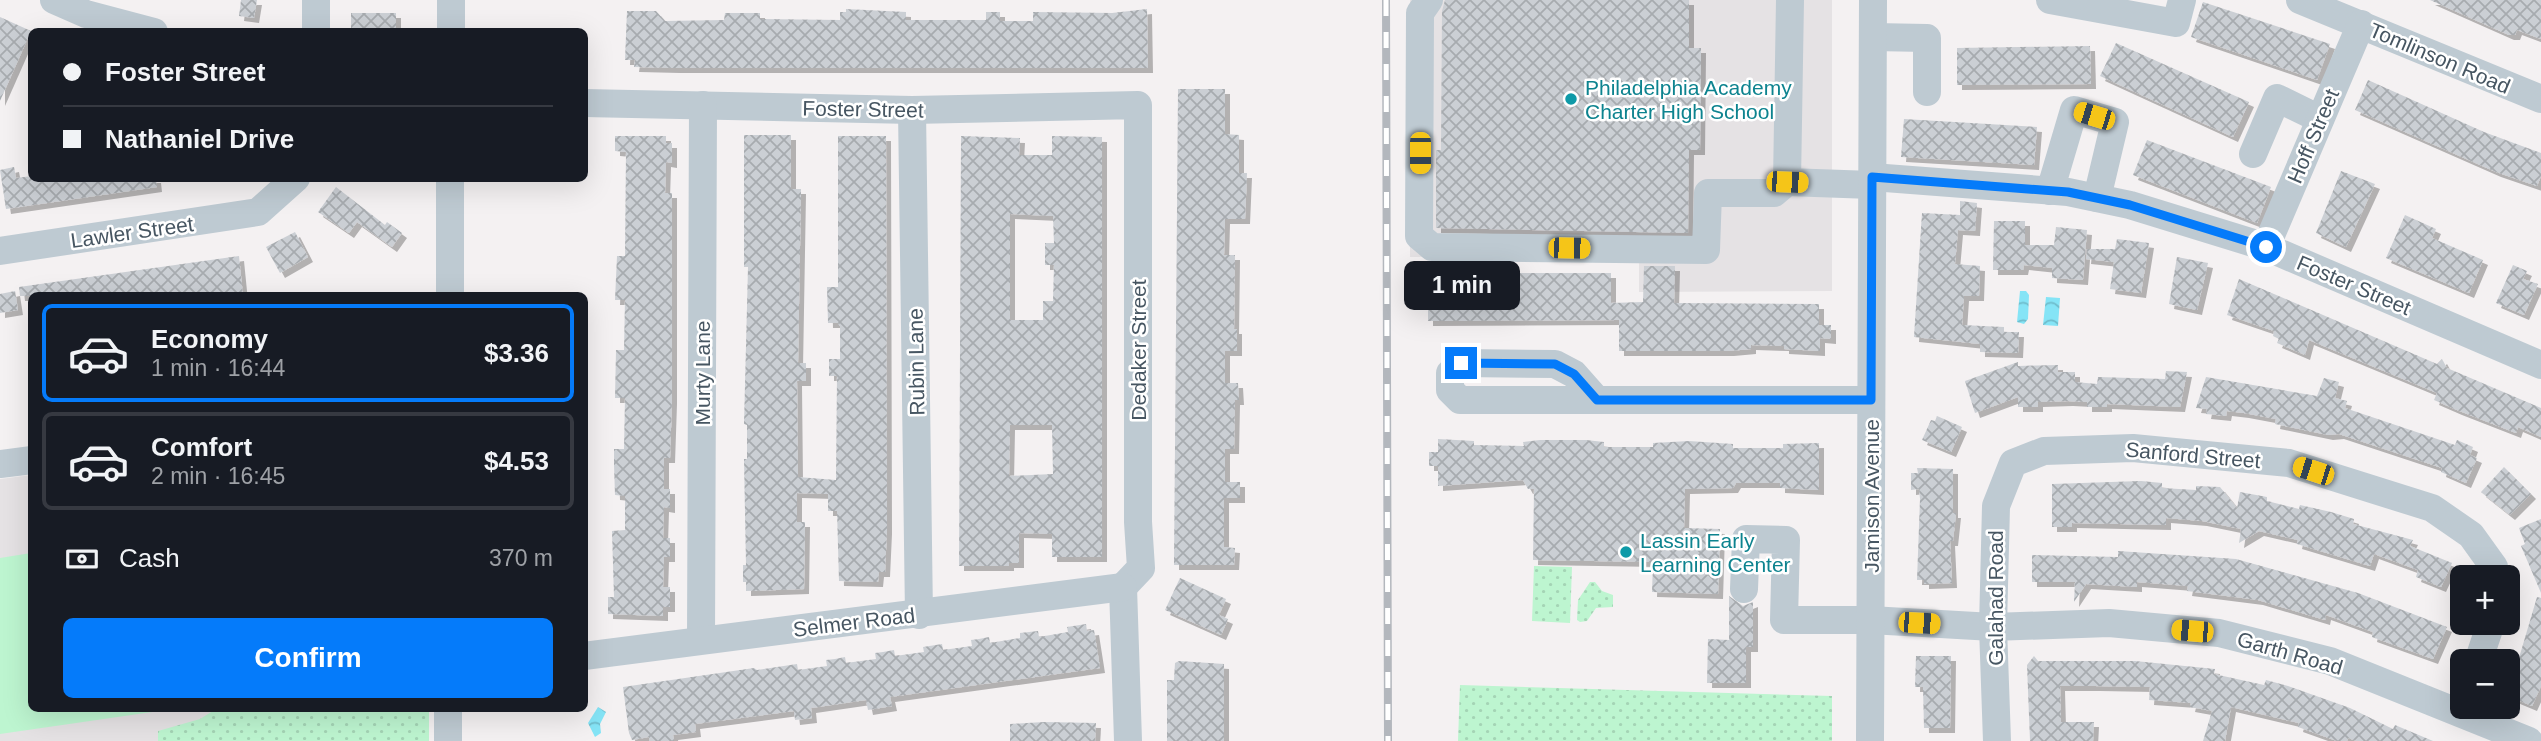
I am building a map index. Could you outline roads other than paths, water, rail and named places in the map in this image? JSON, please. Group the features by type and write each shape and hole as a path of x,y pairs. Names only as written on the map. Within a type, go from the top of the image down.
{"street":[{"path":"54,0 86,14 139,28"},
{"path":"316,0 316,28"},
{"path":"452,0 452,28"},
{"path":"1429,0 1420,13 1419,236 1432,247 1706,250 1708,193 1774,193 1787,182 1790,0"},
{"name":"Jamison Avenue","path":"1870,741 1873,0"},
{"path":"2050,0 2176,23 2182,0"},
{"name":"Tomlinson Road","path":"2300,0 2541,99"},
{"name":"Hoff Street","path":"2266,247 2361,24"},
{"path":"1872,37 1927,38 1927,92"},
{"path":"2253,154 2277,98 2320,119"},
{"name":"Foster Street","path":"588,104 912,110 1138,105"},
{"name":"Murty Lane","path":"701,640 703,105"},
{"name":"Dedaker Street","path":"1124,587 1141,568 1138,522 1138,105"},
{"name":"Rubin Lane","path":"912,110 919,615"},
{"path":"2050,191 2074,110 2115,122 2097,198"},
{"name":"Foster Street","path":"1787,182 1872,181 2050,191 2130,205 2266,247 2541,365"},
{"name":"Lawler Street","path":"0,251 231,218 261,209 291,182"},
{"path":"450,182 450,292"},
{"path":"1597,400 1871,400"},
{"name":"Sanford Street","path":"2018,461 2044,451 2133,448 2289,463 2432,508 2471,535 2493,565"},
{"path":"0,464 28,460"},
{"name":"Galahad Road","path":"1997,741 1993,627 1996,506 2013,463 2018,461"},
{"name":"Garth Road","path":"1744,589 1746,539 1786,540 1784,620 1870,620 1993,627 2109,623 2220,633 2330,661 2450,701"},
{"path":"1124,587 1128,741"},
{"name":"Selmer Road","path":"588,655 1124,587"},
{"path":"448,712 448,741"},
{"name":"Garth Road","path":"2487,719 2529,741"}],"water":[{"path":"2020,291 2026,291 2029,295 2028,319 2024,324 2017,322"},
{"path":"2046,297 2060,298 2058,326 2043,325"},
{"path":"598,707 606,712 600,724 601,733 595,737 588,723"}],"railway":[{"path":"1386,0 1388,741"}],"place":[{"name":"Philadelphia Academy Charter High School","path":"1571,99"},
{"name":"Lassin Early Learning Center","path":"1626,552"}]}
